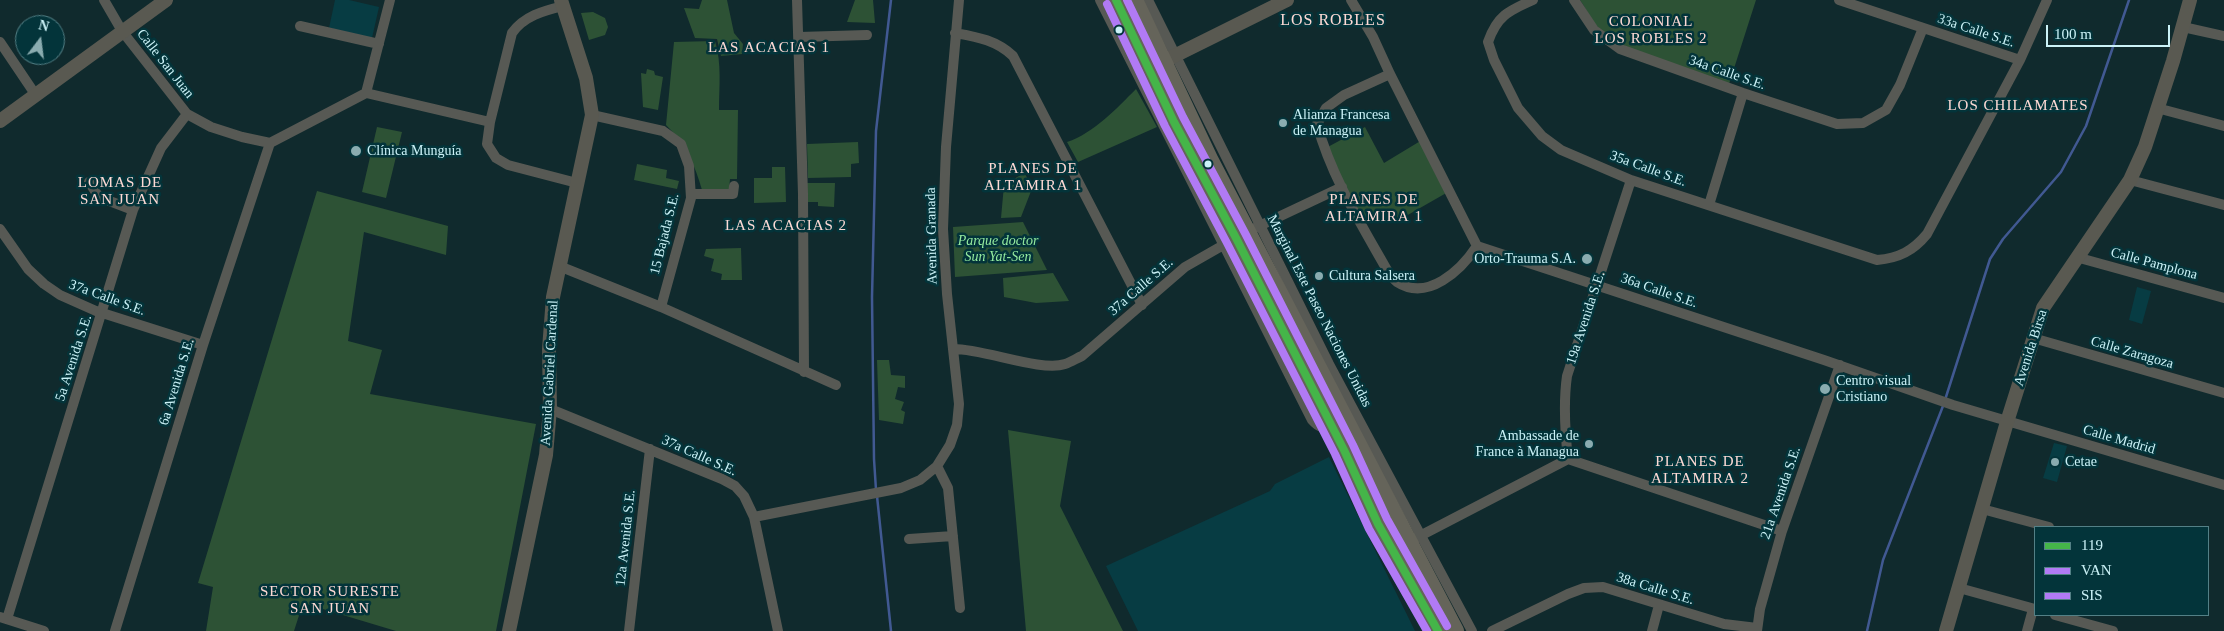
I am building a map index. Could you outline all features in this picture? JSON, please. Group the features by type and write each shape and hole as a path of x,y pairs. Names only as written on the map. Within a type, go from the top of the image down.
{"highway":[{"path":"1116,0 1162,62"},
{"path":"1134,0 1242,235 1338,424 1378,524 1438,631"},
{"path":"1338,424 1415,538 1455,631"}],"street":[{"name":"Calle San Juan","path":"104,0 122,31 187,114"},
{"path":"0,121 166,0"},
{"path":"366,93 390,0"},
{"path":"797,0 803,194 804,372"},
{"name":"Avenida Granada","path":"937,466 950,445 957,424 959,404 947,294 943,229 946,147 959,0"},
{"path":"1100,0 1242,235 1312,420 1321,427 1338,424"},
{"path":"1148,0 1162,62 1287,0"},
{"name":"35a Calle S.E.","path":"1533,0 1509,11 1501,17 1495,25 1488,42 1494,60 1518,108 1542,136 1562,150 1631,180 1877,260 1892,259 1915,248 1927,234 2020,60"},
{"name":"34a Calle S.E.","path":"1574,0 1594,30 1620,49 1837,124 1863,123 1886,110 1900,85 1923,28"},
{"name":"33a Calle S.E.","path":"1839,0 2020,60"},
{"path":"2020,60 2047,0"},
{"name":"Avenida Birsa","path":"1946,631 2007,422 2043,308 2130,180 2144,147 2157,108 2190,0"},
{"path":"1352,1 1374,37 1390,74 1477,246 1468,260 1454,274 1428,288 1412,288 1397,282 1387,270 1324,151 1317,124 1326,108 1344,95 1390,74"},
{"path":"562,3 538,12 517,25 512,33 490,122 487,144 496,158 508,165 577,183"},
{"name":"Avenida Gabriel Cardenal","path":"509,631 546,455 550,409 550,331 559,266 592,115 586,78 562,3"},
{"path":"300,26 379,44"},
{"path":"2183,27 2224,36"},
{"path":"955,33 988,40 1002,46 1013,56 1142,304"},
{"path":"799,37 867,35"},
{"path":"0,42 35,94"},
{"path":"187,114 211,127 242,137 270,143 366,93 490,122"},
{"path":"1710,205 1743,93"},
{"path":"2157,108 2224,126"},
{"name":"5a Avenida S.E.","path":"4,618 134,210 160,148 187,114"},
{"name":"15 Bajada S.E.","path":"592,115 663,131 681,144 690,166 690,194 661,307"},
{"name":"6a Avenida S.E.","path":"115,631 203,345 270,143"},
{"name":"19a Avenida S.E.","path":"1568,460 1565,433 1565,390 1567,376 1631,180"},
{"path":"2130,180 2224,206"},
{"path":"89,182 98,197 134,210"},
{"path":"690,194 733,194 734,186"},
{"name":"37a Calle S.E.","path":"954,349 970,349 1049,366 1065,364 1082,356 1184,267 1242,235 1342,187"},
{"name":"37a Calle S.E.","path":"0,228 28,269 60,296 102,313 203,345"},
{"name":"Marginal Este Paseo Naciones Unidas","path":"1242,235 1329,364 1415,538 1472,631"},
{"name":"36a Calle S.E.","path":"1477,246 2007,422"},
{"name":"Calle Pamplona","path":"2076,257 2224,298"},
{"path":"559,266 661,307 836,386"},
{"name":"Calle Zaragoza","path":"2033,338 2224,394"},
{"name":"21a Avenida S.E.","path":"1757,629 1760,609 1782,531 1840,365"},
{"name":"37a Calle S.E.","path":"550,409 735,486 744,496 754,517 778,631"},
{"name":"Calle Madrid","path":"2007,422 2224,484"},
{"name":"12a Avenida S.E.","path":"629,631 650,449"},
{"path":"1415,538 1568,460 1782,531"},
{"path":"754,517 901,488 920,480 937,466 948,488 960,608"},
{"path":"1982,508 2045,526"},
{"path":"909,539 953,536"},
{"name":"38a Calle S.E.","path":"1492,631 1568,594 1584,588 1603,587 1724,624 1757,629"},
{"path":"1959,588 2034,609 2027,631"},
{"path":"1652,631 1659,605"},
{"path":"2058,616 2111,631"},
{"path":"4,618 44,631"}],"shaded area":[{"path":"335,0 349,0 379,7 372,38 329,28"},
{"path":"2137,287 2151,291 2142,324 2129,320"},
{"name":"Cetae","path":"2054,443 2067,446 2057,482 2043,478"},
{"path":"1329,457 1415,631 1138,631 1106,566 1270,491 1275,484"}],"green space":[{"path":"702,0 727,0 734,33 743,44 742,54 721,56 717,39 695,38 684,8 699,9"},
{"path":"855,0 873,0 875,23 847,22"},
{"path":"1580,0 1756,0 1729,84 1637,52 1620,43 1594,23"},
{"path":"593,12 605,18 608,27 605,35 589,40 581,13"},
{"path":"715,41 720,84 719,110 738,110 737,179 730,179 729,190 702,190 688,155 679,139 666,125 674,42"},
{"path":"647,69 654,71 655,75 663,77 658,110 643,107 641,73 646,74"},
{"path":"1136,89 1157,127 1078,162 1067,142 1087,133 1113,112"},
{"path":"377,127 402,132 386,198 362,192"},
{"path":"1365,127 1384,163 1422,140 1448,192 1399,220 1392,209 1362,225 1324,149"},
{"path":"858,142 859,163 851,164 851,177 808,178 807,144"},
{"path":"637,164 667,170 666,178 679,181 677,189 634,180"},
{"path":"772,167 785,167 786,202 754,203 754,178 772,178"},
{"path":"1024,173 1033,186 1021,217 1001,218 1004,185"},
{"path":"806,183 835,183 834,207 818,206 818,202 806,202"},
{"path":"317,191 448,226 446,255 364,232 348,341 382,350 370,394 536,424 496,631 396,631 303,603 294,631 206,631 213,587 198,583"},
{"name":"Parque doctor Sun Yat-Sen","path":"1023,222 1047,270 955,277 953,227"},
{"path":"741,248 742,280 721,280 722,274 711,271 714,259 704,256 706,249"},
{"path":"1053,273 1069,301 1036,303 1004,297 1003,278"},
{"path":"877,360 889,360 891,375 905,376 905,388 898,387 895,399 904,402 901,410 905,412 903,424 879,420"},
{"path":"1008,430 1071,441 1060,506 1123,631 1026,631"}],"waterway":[{"path":"876,490 872,297 876,131 891,0"},
{"path":"1945,400 1990,259 2003,239 2061,172 2086,126 2129,0"},
{"path":"1867,631 1883,560 1943,406"},
{"path":"877,496 891,631"}],"transit line":[{"name":"119","path":"1116,0 1174,122 1236,238 1344,450 1378,524 1438,631"},
{"name":"SIS","path":"1127,0 1183,117 1245,233 1353,445 1387,519 1447,626"},
{"name":"VAN","path":"1107,4 1165,126 1335,454 1369,529 1427,631"}],"place":[{"name":"Alianza Francesa de Managua","path":"1283,123"},
{"name":"Clínica Munguía","path":"356,151"},
{"name":"Orto-Trauma S.A.","path":"1587,259"},
{"name":"Cultura Salsera","path":"1319,276"},
{"name":"Centro visual Cristiano","path":"1825,389"},
{"name":"Ambassade de France à Managua","path":"1589,444"},
{"name":"Cetae","path":"2055,462"}],"district":[{"name":"LOS ROBLES","path":"1333,21"},
{"name":"COLONIAL LOS ROBLES 2","path":"1651,30"},
{"name":"LAS ACACIAS 1","path":"769,48"},
{"name":"LOS CHILAMATES","path":"2018,106"},
{"name":"PLANES DE ALTAMIRA 1","path":"1033,178"},
{"name":"LOMAS DE SAN JUAN","path":"120,192"},
{"name":"PLANES DE ALTAMIRA 1","path":"1374,208"},
{"name":"LAS ACACIAS 2","path":"786,226"},
{"name":"PLANES DE ALTAMIRA 2","path":"1700,470"},
{"name":"SECTOR SURESTE SAN JUAN","path":"330,600"}]}
